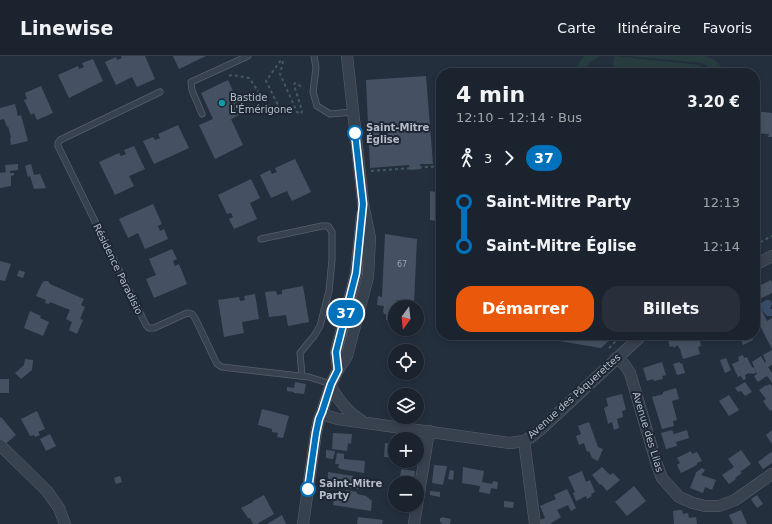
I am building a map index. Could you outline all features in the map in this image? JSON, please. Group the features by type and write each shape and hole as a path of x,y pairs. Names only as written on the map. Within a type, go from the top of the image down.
{"street":[{"path":"303,524 319,419 338,370 336,352 356,273 363,204 347,56"},
{"path":"760,262 772,256"},
{"name":"Avenue des Pâquerettes","path":"524,441 540,430 636,340"},
{"name":"Avenue des Lilas","path":"616,358 624,364 630,373 662,478 679,497 705,506 719,506 735,500 772,474"},
{"path":"331,385 335,395 348,411 365,423"},
{"path":"322,412 328,416 338,419 497,442 510,443 524,441 535,524"},
{"path":"414,524 429,431"},
{"path":"0,445 47,491 59,508 65,524"}],"lane":[{"path":"202,114 192,90 191,82 248,56"},
{"path":"314,56 316,68 312,92 317,106 330,114 353,112"},
{"name":"Résidence Paradisio","path":"160,92 60,140 58,143 58,146 146,325 149,328 154,328 187,313 192,314 217,364 222,367 309,377 331,385"},
{"path":"261,239 322,226 328,226 332,232 332,260 329,291 320,326 300,353 302,376"}],"path":[{"path":"225,77 232,74 249,78 267,104 273,108 278,105 266,81 281,60 283,61 280,74 297,112 301,114 302,111 294,85 295,84 312,92"},
{"path":"374,170 436,166"},
{"path":"760,242 772,236"}],"green space":[{"path":"584,56 600,56 590,62 586,68 576,68"},
{"path":"614,56 700,65 700,68 613,68"},
{"path":"628,56 705,56 713,59 723,68 710,68 702,63"}],"water":[{"path":"766,300 770,300 772,303 770,309 772,309 772,316 767,316 760,308 760,304"}],"building":[{"path":"121,56 145,56 155,79 137,87 132,77 116,85 105,62 116,57 117,60 122,58"},
{"path":"173,56 206,56 179,69"},
{"path":"93,59 103,81 69,98 58,75 78,66 79,69 84,67 82,63"},
{"path":"426,76 433,164 420,164 421,169 410,170 409,165 370,168 366,80"},
{"path":"228,80 243,113 231,119 243,145 215,159 199,125 213,119 201,93"},
{"path":"41,86 53,113 37,120 34,113 31,115 24,100 27,99 25,93"},
{"path":"15,104 18,116 21,115 28,141 11,145 11,137 8,126 7,127 4,119 0,120 0,108"},
{"path":"760,112 772,113 772,137 768,137 769,134 760,133"},
{"path":"178,125 189,148 154,164 143,141 153,137 155,140 160,138 158,134"},
{"path":"134,146 145,169 129,176 134,186 115,195 99,162 119,153 121,156 126,154 124,150"},
{"path":"295,159 311,192 292,201 287,191 271,198 260,175 270,170 272,174 277,172 275,168"},
{"path":"18,164 18,170 10,171 10,173 14,173 14,175 11,176 11,186 0,188 0,173 6,172 5,165"},
{"path":"31,164 34,175 40,174 46,188 34,189 30,176 28,177 25,166"},
{"path":"251,179 260,198 250,203 257,219 234,229 229,219 233,217 231,213 227,214 218,195"},
{"path":"430,191 436,192 436,221 430,220"},
{"path":"153,204 162,224 158,226 160,231 164,229 168,239 145,249 138,233 128,238 119,219"},
{"path":"385,234 417,239 414,300 388,300 388,320 386,320 386,314 384,314 383,311 384,306 377,305 378,296 382,297"},
{"path":"172,249 177,259 173,261 175,266 179,264 187,284 154,298 146,279 156,275 149,259"},
{"path":"0,261 11,264 5,281 0,280"},
{"path":"19,270 25,272 23,278 17,276"},
{"path":"771,280 772,293 760,299 760,286"},
{"path":"44,281 48,281 50,284 84,299 81,305 85,307 80,319 83,320 77,334 69,330 72,322 66,319 70,310 50,302 49,304 45,303 46,300 36,296"},
{"path":"303,286 309,322 288,326 286,315 269,317 265,292 276,291 277,295 282,294 282,290"},
{"path":"255,294 259,319 242,322 244,333 224,337 218,300 239,297 240,301 245,300 244,296"},
{"path":"761,309 767,321 772,318 772,349 760,326"},
{"path":"30,311 49,322 43,336 24,328"},
{"path":"553,340 610,340 601,348"},
{"path":"668,340 703,340 700,341 701,346 698,347 700,354 683,359 677,345 674,348 673,346 670,347"},
{"path":"741,340 753,340 743,345"},
{"path":"772,350 772,365 768,367 772,373 772,383 767,376 758,382 754,376 757,374 752,362 761,356 765,363 766,362 763,355"},
{"path":"743,355 744,358 747,357 756,373 749,373 745,375 746,379 743,380 741,376 738,377 732,364 739,361 738,357"},
{"path":"726,358 731,370 725,373 720,360"},
{"path":"25,359 33,360 32,370 21,379 15,373 24,365"},
{"path":"662,362 666,375 662,376 663,379 654,381 653,379 647,381 643,368"},
{"path":"680,362 680,364 682,363 685,373 677,375 673,364"},
{"path":"0,379 9,379 9,393 0,393"},
{"path":"295,382 306,384 304,394 287,391 287,387 294,388"},
{"path":"745,382 752,392 745,396 741,391 738,392 735,388"},
{"path":"770,384 772,386 772,410 770,411 763,401 766,399 759,390"},
{"path":"676,388 679,399 672,401 677,420 673,421 674,426 662,429 652,397"},
{"path":"622,394 626,410 622,411 623,417 617,419 619,428 614,430 612,422 608,424 604,408 608,406 606,398"},
{"path":"729,395 739,410 729,416 719,401"},
{"path":"262,409 289,416 283,438 277,437 278,433 272,432 272,429 258,425"},
{"path":"37,411 45,429 38,432 40,435 35,437 34,435 30,436 21,419"},
{"path":"1,417 16,435 4,445 0,441"},
{"path":"589,422 598,447 603,449 598,461 592,458 589,451 587,452 584,443 579,445 576,436 581,434 578,426"},
{"path":"672,430 674,434 687,430 689,438 676,442 677,446 666,449 661,433"},
{"path":"772,430 772,444 766,435"},
{"path":"333,433 352,434 351,444 348,443 347,451 332,449"},
{"path":"50,434 56,446 46,451 40,439"},
{"path":"385,443 388,443 388,457 384,457"},
{"path":"326,450 335,451 333,459 326,458"},
{"path":"741,450 751,464 740,472 742,473 729,484 722,475 734,467 728,459"},
{"path":"691,451 692,454 697,452 702,461 681,473 677,465 680,463 677,458"},
{"path":"771,452 772,463 763,469 758,462"},
{"path":"337,453 344,454 344,459 365,461 364,473 338,468 339,464 335,464"},
{"path":"434,465 447,466 443,485 432,483"},
{"path":"463,467 484,471 482,482 492,484 493,481 498,482 497,489 491,488 490,494 479,492 480,486 462,483"},
{"path":"602,467 610,475 613,473 620,480 607,491 592,475"},
{"path":"702,468 705,470 701,475 716,480 712,490 705,487 703,493 690,488 695,473"},
{"path":"401,469 415,471 414,476 400,476"},
{"path":"450,470 454,471 453,480 448,479"},
{"path":"582,471 586,482 590,480 595,492 587,499 586,496 576,501 573,493 575,492 568,477"},
{"path":"328,472 353,476 351,484 360,484 359,489 328,484"},
{"path":"120,476 122,482 116,484 114,478"},
{"path":"634,486 646,501 627,516 615,502"},
{"path":"567,489 576,508 571,511 568,505 557,510 561,517 550,524 541,524 540,520 545,518 540,506 556,499 554,495"},
{"path":"346,490 357,492 357,494 366,496 372,501 371,511 333,505 335,491 345,493"},
{"path":"430,491 440,492 440,497 430,495"},
{"path":"264,495 274,514 257,524 253,524 241,508"},
{"path":"757,495 763,504 757,508 751,499"},
{"path":"504,501 514,502 513,508 504,507"},
{"path":"682,510 683,514 688,513 689,518 696,517 697,524 674,524 673,511"},
{"path":"741,510 747,524 733,524 729,515"},
{"path":"282,515 286,524 267,524"},
{"path":"358,517 383,520 382,524 357,524"},
{"path":"440,518 451,519 450,524 441,524"}],"bus line":[{"name":"37","path":"308,489 319,419 331,384 338,370 336,352 356,273 363,204 355,133"}],"place":[{"name":"Bastide L'Émérigone","path":"222,103"},
{"name":"Saint-Mitre Église","path":"355,133"},
{"name":"Saint-Mitre Party","path":"308,489"}]}
